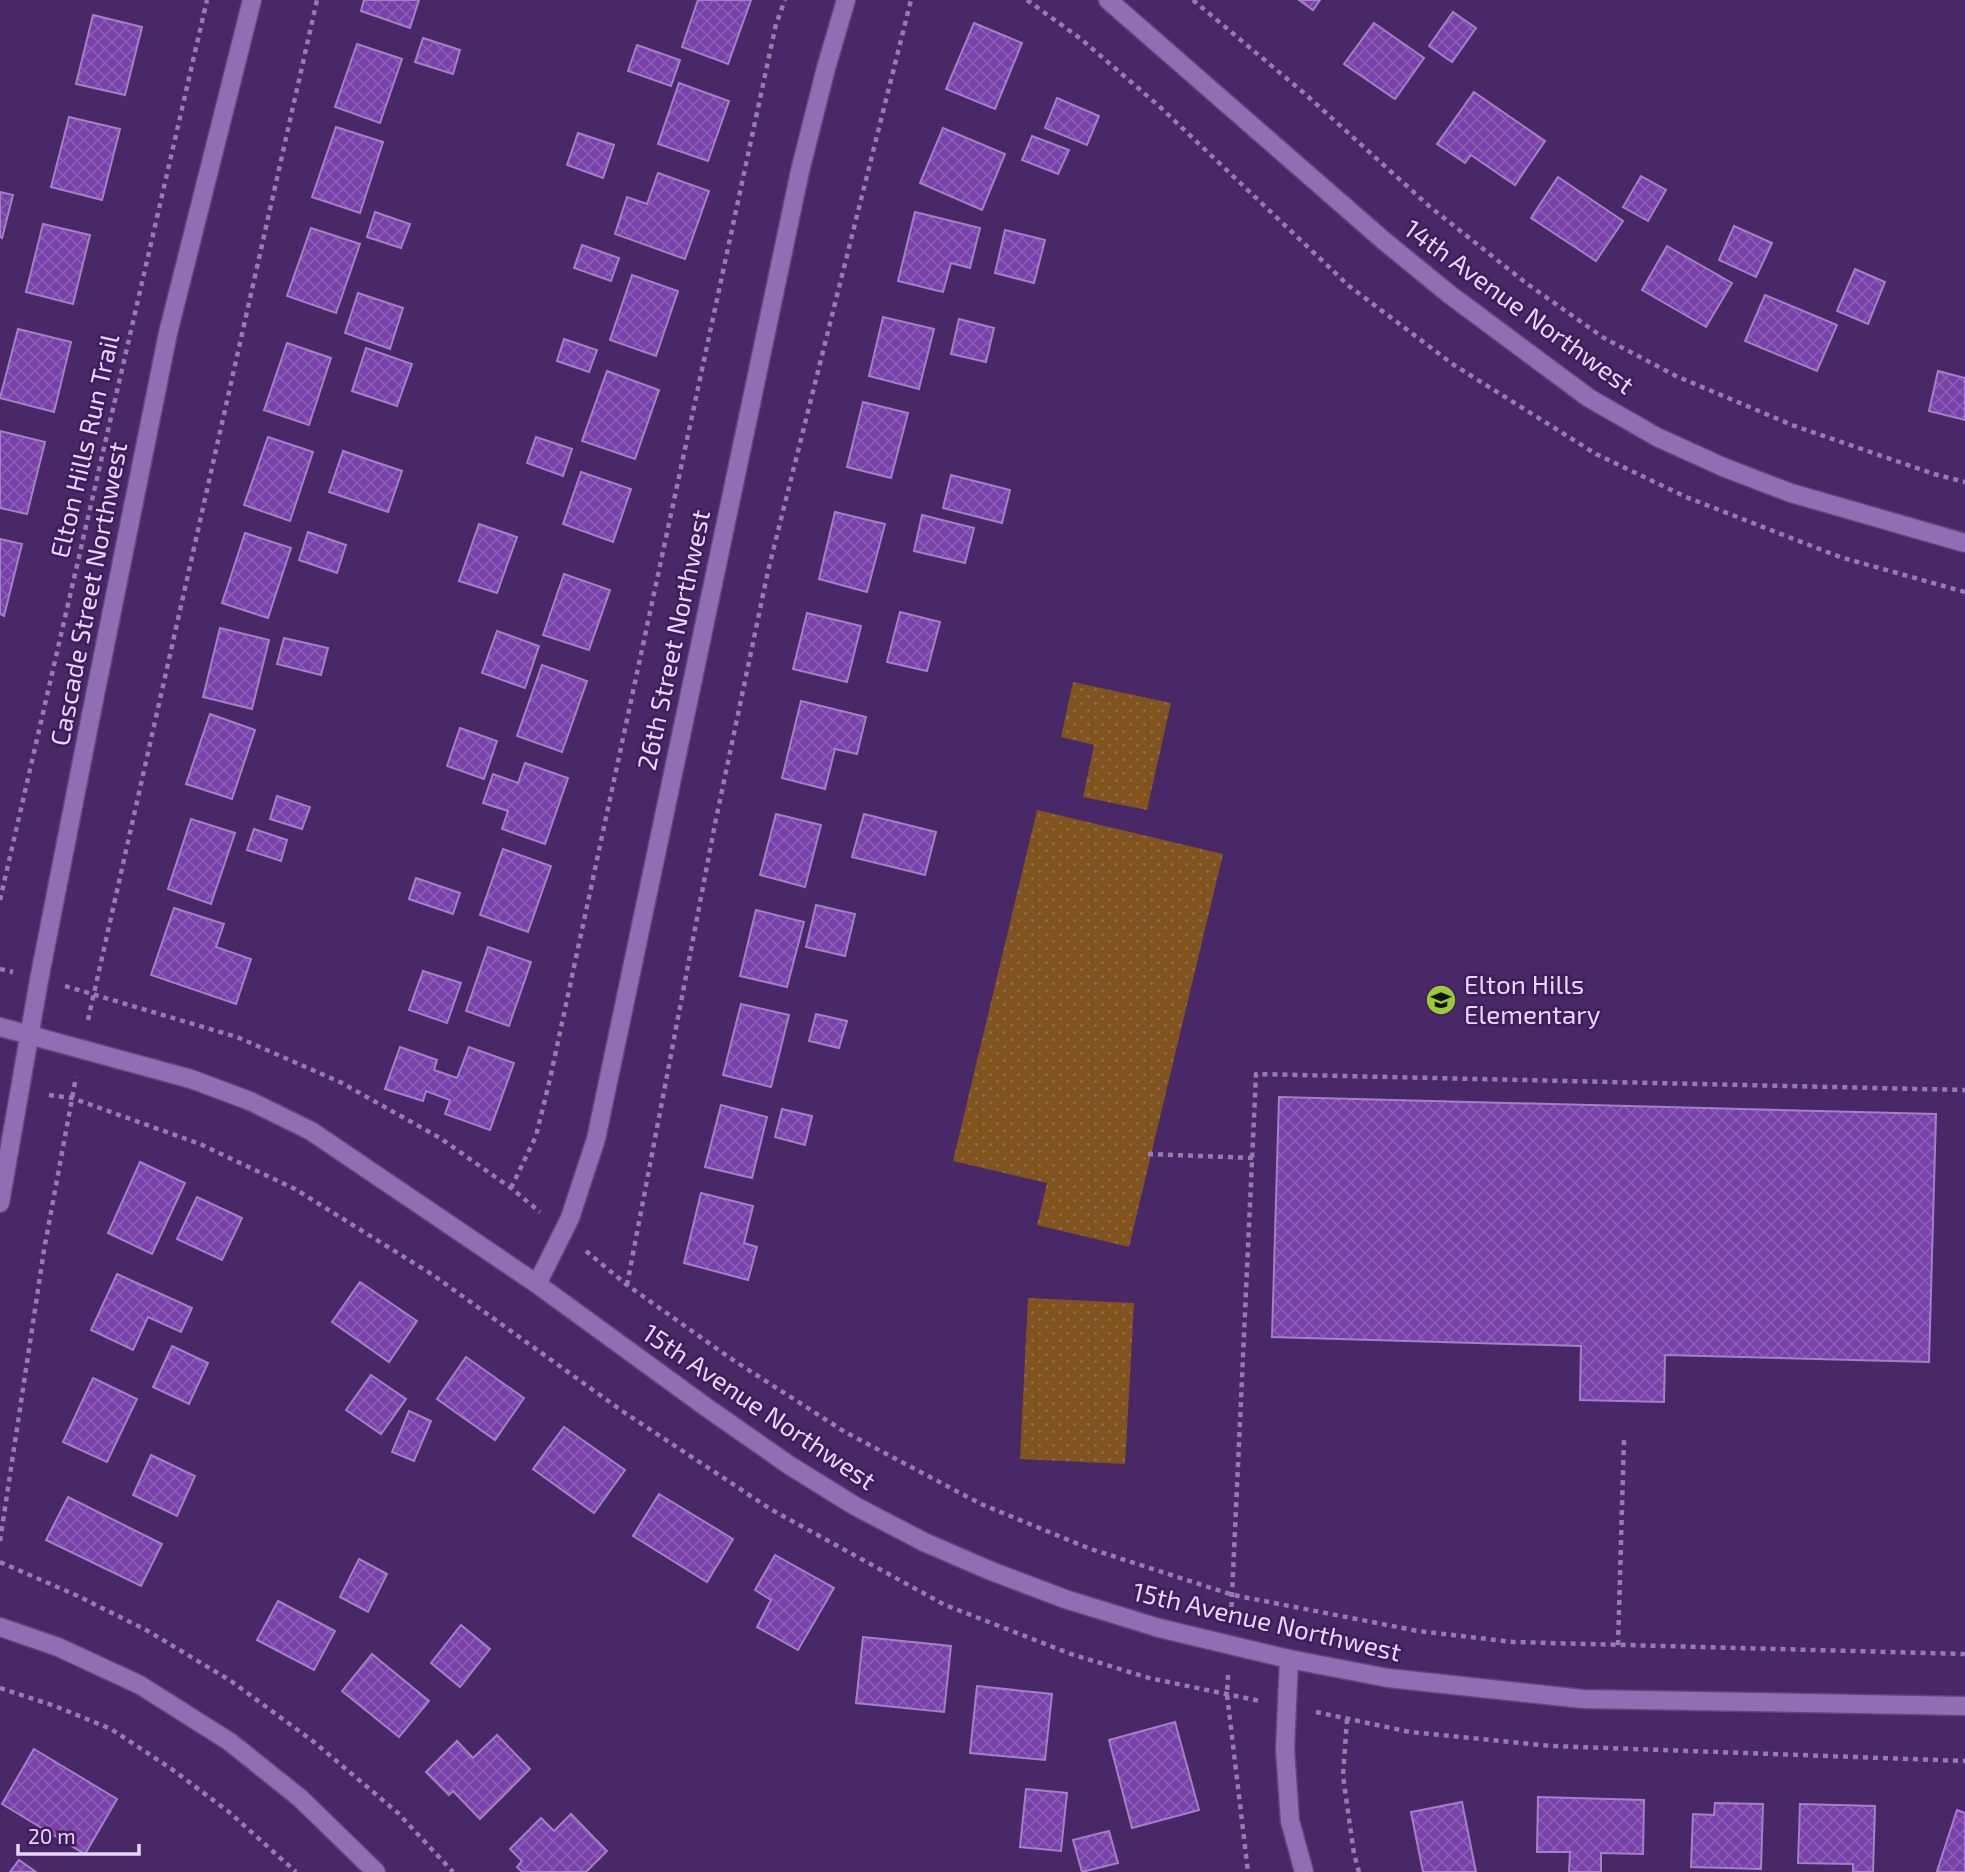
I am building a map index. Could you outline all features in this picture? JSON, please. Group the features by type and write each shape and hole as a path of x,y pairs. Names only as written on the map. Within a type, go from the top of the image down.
{"street":[{"name":"Cascade Street Northwest","path":"0,1203 29,1034 169,333 252,0"},
{"name":"26th Street Northwest","path":"537,1284 570,1217 596,1139 800,172 846,0"},
{"name":"14th Avenue Northwest","path":"1108,0 1383,240 1589,398 1657,437 1791,494 1965,543"},
{"name":"15th Avenue Northwest","path":"0,1027 191,1079 250,1101 311,1131 537,1284 789,1465 855,1506 924,1542 1065,1599 1159,1628 1289,1659 1388,1678 1583,1699 1965,1706"},
{"path":"0,1627 58,1647 140,1685 230,1742 300,1798 376,1872"},
{"path":"1289,1659 1285,1761 1290,1821 1304,1872"}],"path":[{"name":"Elton Hills Run Trail","path":"0,900 207,0"},
{"path":"317,0 94,994 237,1037 340,1082 440,1138 511,1188 536,1136 550,1079 776,24 785,0"},
{"path":"911,0 768,571 715,824 627,1285 730,1358 845,1432 981,1504 1088,1548 1233,1595 1418,1631 1513,1642 1965,1654"},
{"path":"1193,0 1304,93 1429,206 1526,283 1604,338 1676,376 1792,425 1934,474 1965,482"},
{"path":"1233,1595 1256,1074 1965,1090"},
{"path":"0,1541 44,1250 72,1098 200,1144 295,1189 433,1275 625,1413 772,1510 945,1605 1071,1654 1149,1678 1227,1694 1248,1872"},
{"path":"1148,1153 1253,1158"},
{"path":"1618,1645 1624,1440"},
{"path":"0,1562 78,1596 148,1631 231,1681 314,1742 398,1813 453,1872"},
{"path":"0,1688 55,1706 111,1729 173,1770 229,1812 296,1872"},
{"path":"1359,1872 1343,1776 1347,1719 1410,1732 1552,1746 1965,1760"}],"shaded area":[{"path":"1073,682 1171,703 1147,810 1083,797 1094,745 1061,737"},
{"path":"1037,810 1223,854 1129,1247 1037,1225 1047,1183 953,1161"},
{"path":"1028,1298 1134,1303 1125,1464 1020,1459"}],"building":[{"path":"364,0 419,0 410,28 361,11"},
{"path":"698,0 751,0 728,64 682,47"},
{"path":"1299,0 1320,0 1313,10"},
{"path":"1453,12 1476,28 1452,62 1429,46"},
{"path":"93,15 142,27 125,95 76,84"},
{"path":"974,23 1022,43 995,109 946,89"},
{"path":"1374,23 1424,58 1395,99 1344,64"},
{"path":"423,38 460,50 453,74 415,62"},
{"path":"357,44 402,59 380,123 335,107"},
{"path":"637,45 680,60 671,86 628,71"},
{"path":"679,83 729,101 708,161 658,144"},
{"path":"1474,92 1545,141 1515,185 1471,155 1465,163 1437,144"},
{"path":"1057,98 1099,116 1087,145 1045,128"},
{"path":"69,117 120,129 102,200 51,187"},
{"path":"336,127 383,142 360,213 312,197"},
{"path":"943,128 1005,154 982,210 920,183"},
{"path":"578,133 614,145 603,178 567,165"},
{"path":"1032,136 1069,150 1058,174 1022,160"},
{"path":"658,173 709,191 685,259 615,234 627,197 647,204"},
{"path":"1641,176 1666,190 1648,221 1623,207"},
{"path":"1558,177 1623,221 1596,261 1531,218"},
{"path":"0,192 13,195 2,238 0,237"},
{"path":"375,212 410,224 401,248 367,237"},
{"path":"915,212 980,228 970,268 951,263 943,292 898,281"},
{"path":"43,224 90,235 73,304 26,292"},
{"path":"1734,226 1772,243 1756,277 1719,260"},
{"path":"311,228 360,244 336,313 287,296"},
{"path":"1005,230 1045,240 1034,283 995,273"},
{"path":"582,245 619,258 611,281 574,268"},
{"path":"1667,246 1732,283 1706,327 1642,290"},
{"path":"1855,269 1885,282 1868,324 1837,311"},
{"path":"632,275 678,291 656,356 610,340"},
{"path":"358,293 403,308 390,349 345,333"},
{"path":"1765,295 1837,325 1817,371 1745,341"},
{"path":"883,317 934,329 919,389 869,376"},
{"path":"959,319 994,328 986,362 951,354"},
{"path":"18,329 71,342 54,412 0,398"},
{"path":"564,339 597,350 589,372 557,361"},
{"path":"287,343 331,358 309,425 264,410"},
{"path":"366,348 412,364 397,406 352,391"},
{"path":"607,371 659,390 635,459 582,441"},
{"path":"1938,371 1965,378 1965,420 1929,411"},
{"path":"863,402 908,413 891,478 847,467"},
{"path":"0,431 45,442 27,514 0,508"},
{"path":"268,437 313,452 290,521 244,505"},
{"path":"536,437 572,449 563,476 527,463"},
{"path":"343,451 402,471 388,512 329,492"},
{"path":"581,472 631,489 613,542 563,524"},
{"path":"951,475 1010,490 1002,523 943,508"},
{"path":"835,512 885,524 867,592 819,579"},
{"path":"922,515 974,528 965,563 914,551"},
{"path":"479,524 517,537 497,593 459,581"},
{"path":"308,532 346,545 337,573 299,560"},
{"path":"245,533 291,548 268,618 222,603"},
{"path":"0,539 22,544 4,616 0,614"},
{"path":"564,574 610,590 589,650 543,635"},
{"path":"900,612 940,622 927,671 887,662"},
{"path":"807,613 861,626 847,682 793,669"},
{"path":"220,628 269,640 252,709 203,697"},
{"path":"497,631 539,646 525,688 482,673"},
{"path":"284,638 328,648 321,675 277,664"},
{"path":"542,665 587,681 562,752 517,736"},
{"path":"801,701 866,717 857,754 835,749 825,789 782,778"},
{"path":"210,714 255,730 232,799 186,784"},
{"path":"460,728 497,741 484,779 447,766"},
{"path":"525,763 568,778 545,844 502,829 508,811 483,803 493,774 518,783"},
{"path":"277,796 310,807 302,829 270,819"},
{"path":"776,814 821,825 805,887 760,875"},
{"path":"864,814 936,832 925,875 852,857"},
{"path":"191,819 235,833 211,904 168,889"},
{"path":"254,829 287,840 281,861 247,850"},
{"path":"503,849 551,866 528,932 480,915"},
{"path":"416,878 460,893 453,914 409,899"},
{"path":"816,905 855,914 845,956 806,947"},
{"path":"174,908 224,924 216,947 251,959 236,1004 151,975"},
{"path":"756,910 804,922 787,987 740,976"},
{"path":"488,947 531,962 509,1026 466,1011"},
{"path":"423,971 461,983 447,1023 409,1010"},
{"path":"741,1004 789,1015 771,1087 723,1075"},
{"path":"816,1014 847,1021 839,1048 809,1041"},
{"path":"400,1047 437,1060 434,1070 457,1078 469,1047 514,1063 490,1130 445,1114 450,1100 426,1091 423,1101 385,1089"},
{"name":"Elton Hills Elementary","path":"1279,1097 1936,1114 1929,1362 1665,1355 1664,1402 1580,1400 1581,1346 1272,1337"},
{"path":"721,1105 767,1117 752,1178 705,1167"},
{"path":"782,1109 812,1116 805,1145 775,1137"},
{"path":"140,1162 185,1183 152,1254 108,1233"},
{"path":"701,1193 753,1206 744,1243 757,1247 748,1280 684,1263"},
{"path":"197,1197 242,1218 222,1260 177,1239"},
{"path":"117,1274 192,1308 181,1332 148,1317 133,1350 91,1330"},
{"path":"360,1282 417,1321 389,1362 332,1322"},
{"path":"172,1346 208,1363 189,1404 153,1387"},
{"path":"466,1357 524,1398 495,1440 437,1399"},
{"path":"371,1375 406,1399 381,1434 346,1410"},
{"path":"93,1378 137,1399 107,1462 63,1442"},
{"path":"409,1411 431,1421 414,1461 392,1452"},
{"path":"564,1427 625,1470 594,1513 533,1469"},
{"path":"151,1455 195,1476 177,1516 133,1495"},
{"path":"659,1494 733,1539 707,1582 633,1536"},
{"path":"68,1497 162,1544 141,1586 46,1540"},
{"path":"775,1555 834,1588 798,1650 757,1627 771,1600 755,1590"},
{"path":"359,1559 387,1574 368,1612 340,1597"},
{"path":"278,1601 335,1631 314,1670 257,1640"},
{"path":"461,1625 490,1649 460,1687 431,1663"},
{"path":"863,1637 951,1646 944,1712 856,1703"},
{"path":"372,1654 429,1701 399,1737 342,1691"},
{"path":"977,1686 1052,1694 1045,1760 970,1753"},
{"path":"1175,1722 1199,1810 1132,1828 1109,1740"},
{"path":"497,1735 530,1769 480,1819 453,1791 449,1795 426,1772 457,1741 473,1758"},
{"path":"34,1749 117,1799 85,1854 2,1804"},
{"path":"1026,1789 1067,1793 1061,1851 1020,1847"},
{"path":"1538,1797 1644,1800 1643,1854 1601,1853 1601,1872 1569,1872 1570,1852 1537,1852"},
{"path":"1462,1802 1476,1872 1423,1872 1411,1812"},
{"path":"1715,1803 1763,1804 1761,1869 1691,1867 1693,1814 1714,1815"},
{"path":"1800,1804 1875,1806 1873,1872 1853,1872 1853,1864 1798,1863"},
{"path":"1957,1810 1965,1813 1965,1872 1940,1872 1937,1871"},
{"path":"571,1814 607,1851 586,1872 522,1872 517,1867 522,1861 510,1849 541,1818 554,1831"},
{"path":"1109,1831 1118,1863 1082,1872 1073,1840"},
{"path":"19,1860 36,1872 10,1872"}],"place":[{"name":"Elton Hills Elementary","path":"1441,1000"}]}
